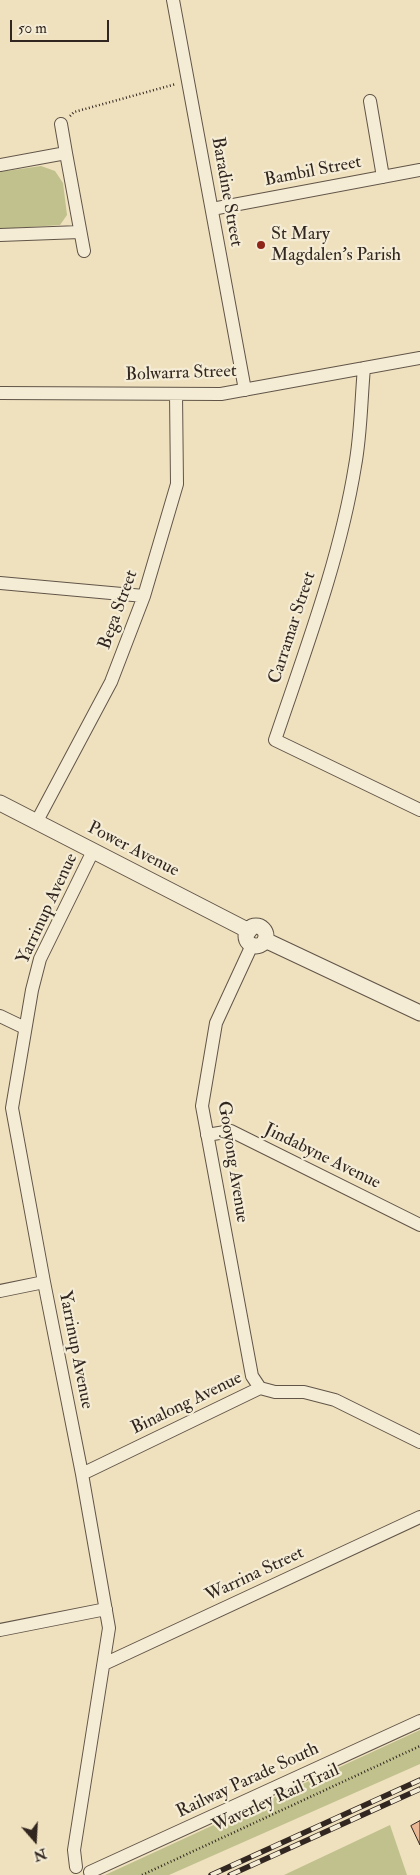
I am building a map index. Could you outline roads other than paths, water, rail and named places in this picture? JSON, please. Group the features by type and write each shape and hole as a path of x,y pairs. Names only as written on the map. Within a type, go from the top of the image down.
{"street":[{"name":"Baradine Street","path":"173,0 245,390"},
{"path":"370,101 383,177"},
{"path":"61,124 84,251"},
{"path":"0,165 66,153"},
{"name":"Bambil Street","path":"212,209 420,170"},
{"path":"0,235 80,232"},
{"name":"Bolwarra Street","path":"0,393 221,394 420,358"},
{"name":"Carramar Street","path":"364,368 356,466 336,553 275,740 420,810"},
{"name":"Bega Street","path":"37,821 111,682 144,596 176,484 176,394"},
{"path":"0,582 144,596"},
{"name":"Power Avenue","path":"0,803 37,821 255,939 420,1013"},
{"name":"Yarrinup Avenue","path":"72,1871 109,1628 82,1474 12,1108 32,990 40,960 93,851"},
{"name":"Gooyong Avenue","path":"255,939 216,1023 202,1106 252,1376 260,1388"},
{"path":"0,1016 25,1028"},
{"name":"Jindabyne Avenue","path":"207,1135 231,1131 420,1225"},
{"path":"0,1291 44,1282"},
{"name":"Binalong Avenue","path":"82,1474 260,1388 275,1392 304,1392 335,1400 420,1442"},
{"name":"Warrina Street","path":"104,1664 420,1517"},
{"path":"0,1630 106,1609"},
{"name":"Railway Parade South","path":"91,1874 420,1721"},
{"path":"72,1871 85,1867 91,1874"}],"railway":[{"path":"211,1875 420,1780"},
{"path":"230,1875 420,1789"}],"place":[{"name":"St Mary Magdalen's Parish","path":"261,245"}]}
